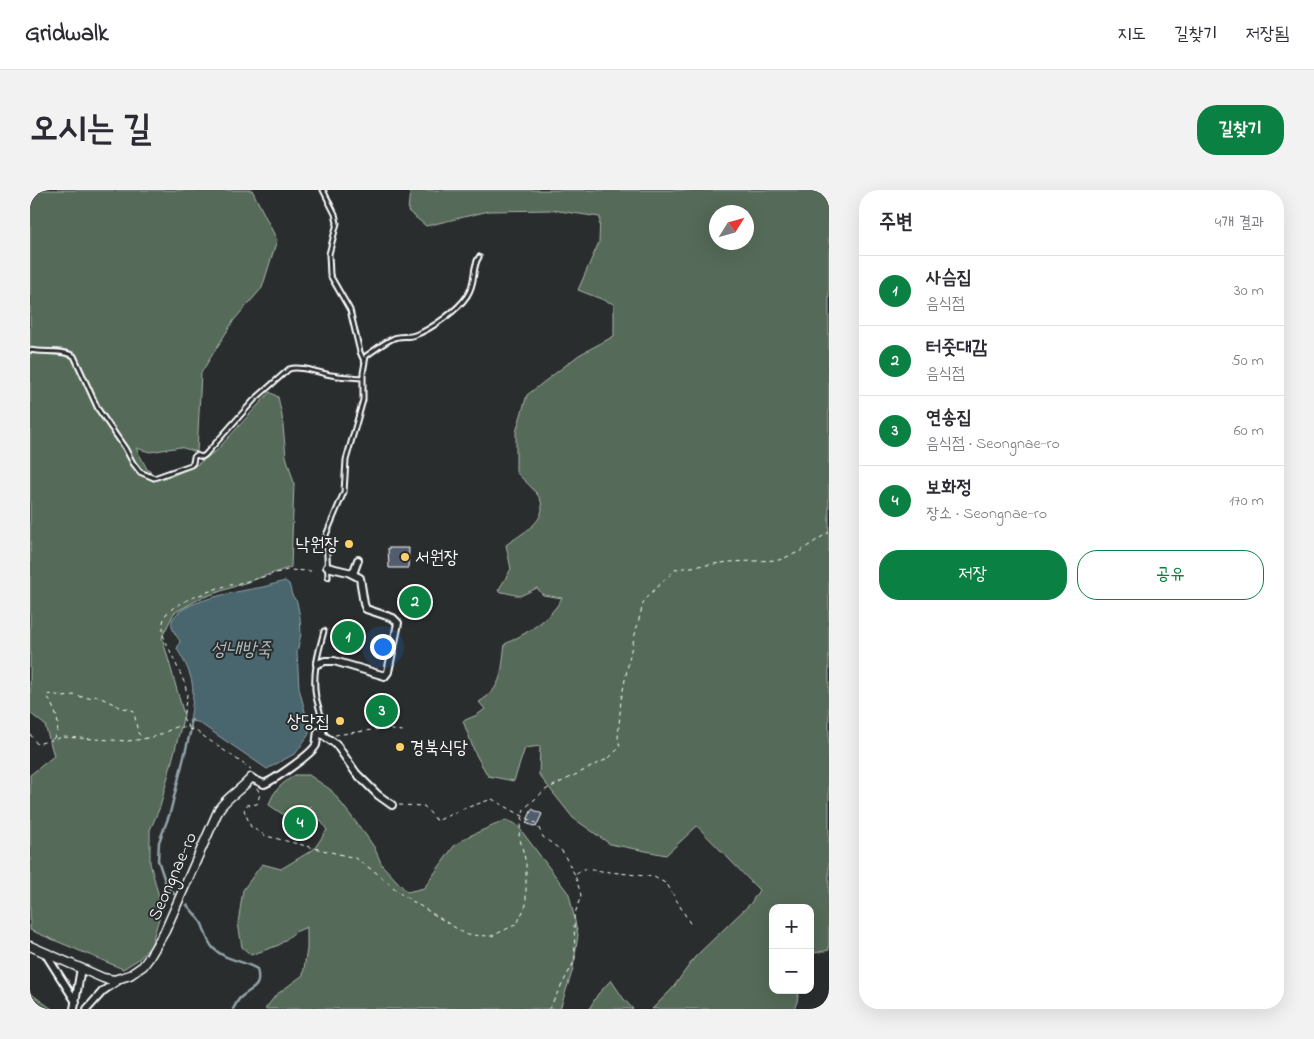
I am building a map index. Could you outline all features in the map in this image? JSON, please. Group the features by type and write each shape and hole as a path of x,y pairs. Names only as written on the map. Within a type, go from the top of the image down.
{"street":[{"path":"353,574 358,560"},
{"path":"316,664 334,661 385,676 388,672 398,623 393,618 366,609 360,578 353,574 327,567"},
{"path":"254,776 264,784 271,782 316,746 318,732 336,744 356,772 378,795 392,805"},
{"name":"Seongnae-ro","path":"130,975 143,966 165,931 219,809 254,776"},
{"path":"30,946 103,978 114,980 130,975"},
{"path":"44,952 75,1006"},
{"path":"75,1006 80,968"},
{"path":"87,1009 103,990 130,975"}],"lane":[{"path":"323,190 335,214 337,223 329,254 330,274 350,310 360,352 365,361"},
{"path":"328,577 326,535 344,492 346,460 362,400 366,356 394,338 416,335 453,311 466,298 474,284 475,268 480,257"},
{"path":"30,350 68,352 74,356 98,409 133,463 140,472 154,478 190,465 193,463 196,455 205,455 254,400 289,369 300,368 333,376 363,378"},
{"path":"318,732 324,732 321,712 316,698 316,658 324,631"}],"path":[{"path":"30,734 38,744 63,737 127,741 157,736 178,726 196,731 254,776 260,794 257,804 247,804 244,810 250,827 266,836 355,858 378,874 401,894 467,935 492,936 517,924 526,905 526,862 519,835 524,809 545,790 609,758 620,747 618,738 621,700 644,600 676,569 728,562 779,560 800,552 829,532"},
{"path":"188,728 183,718 187,696 185,684 163,635 163,622 166,614 189,599 218,588 287,570 311,571"},
{"path":"52,740 59,730 55,712 48,695 53,694 64,697 79,696 87,698 97,696 105,698 122,708 131,709 134,712 138,733 143,738"},
{"path":"332,734 339,735 380,729 404,731"},
{"path":"392,805 424,806 437,821 492,798 538,824 543,837 562,850 575,875 580,895 574,917 574,960 549,1009"},
{"path":"575,875 584,869 654,877 667,884 691,925"}],"green space":[{"path":"30,190 252,190 277,240 262,288 234,320 201,373 197,452 180,447 150,452 136,448 147,469 158,478 165,479 195,466 216,451 270,392 278,397 286,456 294,483 291,567 201,598 174,613 162,637 184,715 160,807 150,830 150,863 162,908 151,946 139,959 123,969 30,930 30,775 54,756 45,725 30,713"},
{"path":"410,190 829,190 829,950 814,953 814,904 769,904 769,994 798,994 794,1009 652,1009 672,989 695,957 751,903 759,890 697,826 666,855 610,844 573,818 539,775 540,746 525,748 514,781 488,776 475,753 463,721 485,709 479,702 497,684 502,670 505,644 530,630 544,619 562,598 543,595 537,588 520,596 498,591 511,569 506,545 532,526 541,514 542,507 538,495 516,472 516,432 527,395 579,355 614,336 614,304 578,290 599,242 600,217 552,210 489,211 426,226 408,211"},
{"path":"295,775 309,775 331,790 374,847 382,865 407,892 424,888 454,846 467,837 506,820 517,825 569,894 578,935 573,969 560,1009 265,1009 276,995 303,975 307,949 307,927 295,932 279,945 251,955 242,947 238,923 243,890 262,864 281,869 314,849 327,830 311,806 284,815 269,805 276,791"},
{"path":"611,980 633,1009 589,1009 598,994"},
{"path":"30,993 52,1009 30,1009"}],"water":[{"name":"성내방죽","path":"285,581 289,584 292,595 297,602 300,617 301,634 297,652 299,688 309,734 296,753 267,769 198,722 190,721 193,700 192,683 177,649 180,641 173,629 172,620 191,605"}],"building":[{"path":"388,548 409,548 408,568 389,568"},
{"path":"346,626 357,628 359,647 339,643 338,638 341,633 346,632"},
{"path":"532,809 542,814 536,827 526,823"}],"waterway":[{"path":"174,894 166,884 158,860 159,842 170,813 191,729 190,721 192,720"},
{"path":"187,905 202,924 208,940 214,949 224,956 257,969 257,984 240,998 233,1009"}],"place":[{"name":"낙원장","path":"349,544"},
{"name":"서원장","path":"405,557"},
{"name":"터줏대감","path":"415,602"},
{"name":"사슴집","path":"348,637"},
{"name":"연송집","path":"382,711"},
{"name":"상당집","path":"340,721"},
{"name":"경북식당","path":"400,747"},
{"name":"보화정","path":"300,823"}]}
